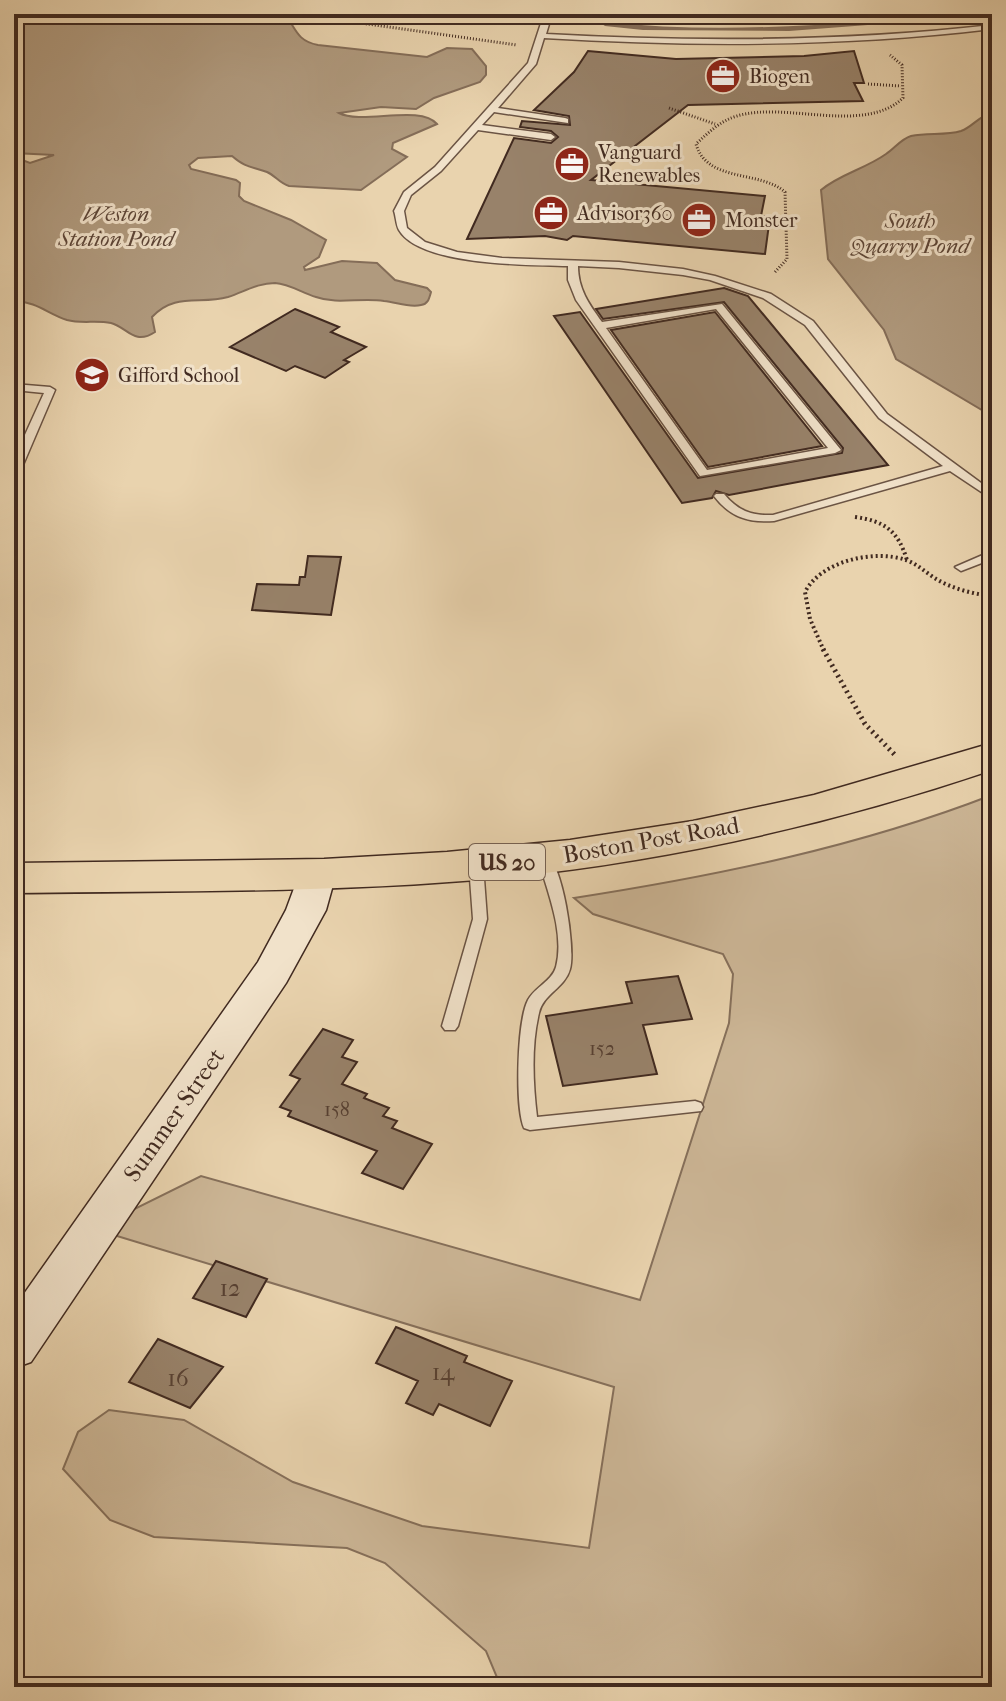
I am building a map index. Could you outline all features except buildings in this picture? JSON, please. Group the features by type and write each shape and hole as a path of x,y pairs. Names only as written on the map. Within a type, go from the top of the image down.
{"main road":[{"name":"Boston Post Road","path":"14,878 317,874 545,858 774,818 854,799 992,756"}],"street":[{"name":"Summer Street","path":"14,1347 272,972 306,910 317,874"}],"lane":[{"path":"548,14 542,41 525,74 438,169 407,194 399,211 403,229 422,244 456,255 502,261 651,268 712,278 778,302 809,323 823,338 883,416 992,496"},
{"path":"542,41 756,43 881,38 992,27"},
{"path":"491,109 565,121"},
{"path":"475,127 551,137"},
{"path":"573,263 577,295 704,474 835,450 718,306 599,326"},
{"path":"14,387 50,390 14,472"},
{"path":"720,496 737,514 774,518 951,467 992,487"},
{"path":"961,567 992,555"},
{"path":"545,858 560,913 564,959 560,976 531,1009 526,1103 530,1124 695,1107"},
{"path":"450,1026 480,919 476,865"}],"path":[{"path":"353,14 346,21 542,41"},
{"path":"775,272 787,259 785,192 776,184 724,170 700,158 696,144 716,124 740,114 762,112 835,116 874,112 897,103 903,97 902,88 868,84"},
{"path":"669,108 716,124"},
{"path":"895,755 863,722 813,632 805,603 807,587 819,574 836,566 894,558 911,562 949,585 992,596"}],"shaded area":[{"path":"992,795 992,1687 501,1687 486,1651 385,1563 347,1548 154,1537 110,1520 63,1469 78,1432 109,1410 184,1420 293,1482 422,1526 589,1548 614,1387 94,1229 201,1176 640,1300 729,1023 733,974 723,954 593,914 574,898 786,858 890,830"}],"water":[{"name":"Weston Station Pond","path":"14,14 285,14 301,37 318,45 427,57 447,48 472,49 486,66 486,75 480,82 434,98 416,109 381,107 339,113 362,117 418,116 429,118 437,124 393,143 392,149 407,157 361,190 289,186 232,156 198,158 189,165 191,169 236,180 240,183 239,196 244,201 291,220 326,240 319,257 304,267 305,270 342,261 377,263 395,280 427,288 431,292 428,301 412,306 375,300 333,300 286,285 268,283 228,297 170,304 152,317 155,332 142,337 111,323 67,320 36,306 14,301 14,157 30,163 54,155 14,153"},
{"name":"South Quarry Pond","path":"992,113 992,416 896,359 884,330 828,259 821,190 878,159 907,137 961,131"}],"waterway":[{"path":"605,24 643,28 789,29 971,16"}],"place":[{"name":"Biogen","path":"723,76"},
{"name":"Vanguard Renewables","path":"572,164"},
{"name":"Advisor360","path":"551,213"},
{"name":"Monster","path":"699,220"},
{"name":"Gifford School","path":"92,375"}]}
